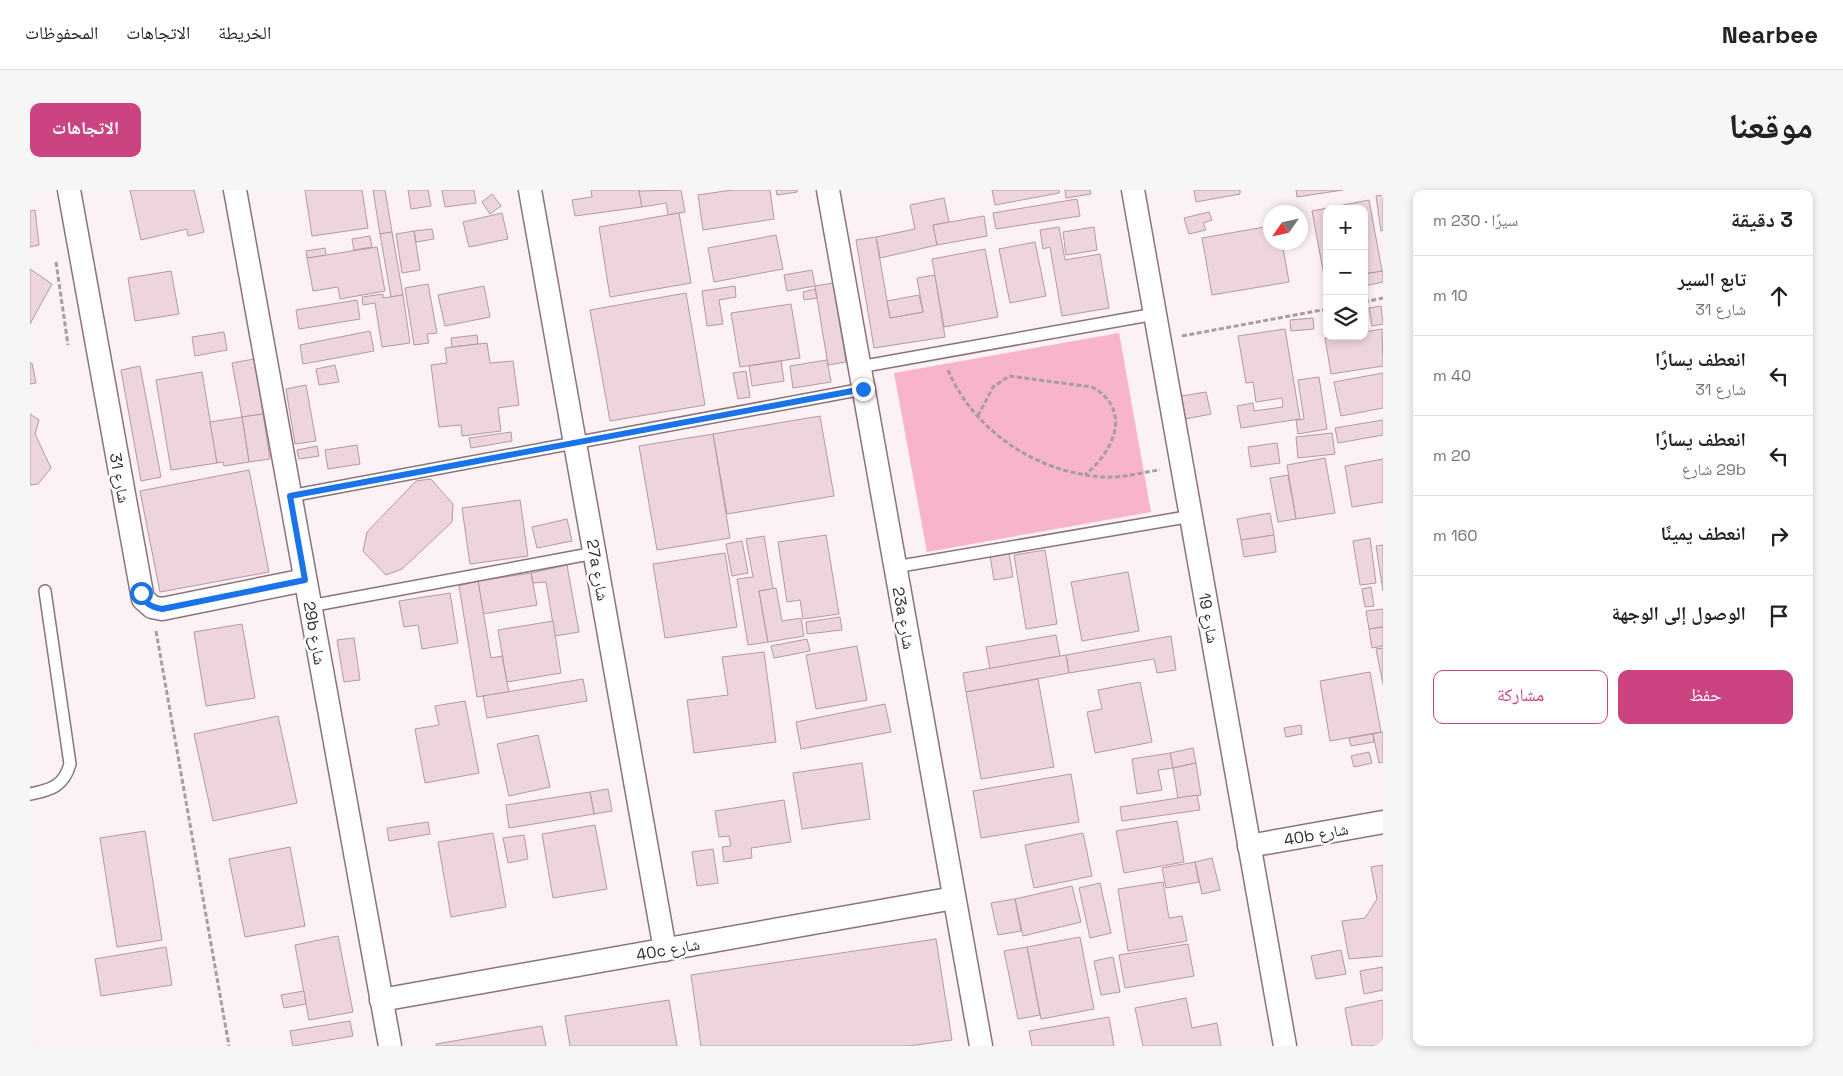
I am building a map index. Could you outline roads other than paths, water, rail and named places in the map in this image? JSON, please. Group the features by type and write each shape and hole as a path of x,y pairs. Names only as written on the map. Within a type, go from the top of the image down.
{"street":[{"name":"شارع 31","path":"69,190 143,599 152,608 162,609 305,580"},
{"name":"29b شارع","path":"235,190 390,1046"},
{"name":"27a شارع","path":"530,190 665,950"},
{"name":"23a شارع","path":"828,190 981,1046"},
{"name":"شارع 19","path":"1133,190 1285,1046"},
{"name":"40b شارع","path":"1249,846 1383,822"},
{"name":"40c شارع","path":"381,1000 954,898"}],"lane":[{"path":"290,496 575,443 861,378 943,352 1155,314"},
{"path":"895,567 1192,516"},
{"path":"310,606 595,553"},
{"path":"30,794 55,788 65,778 70,764 45,591"}]}
